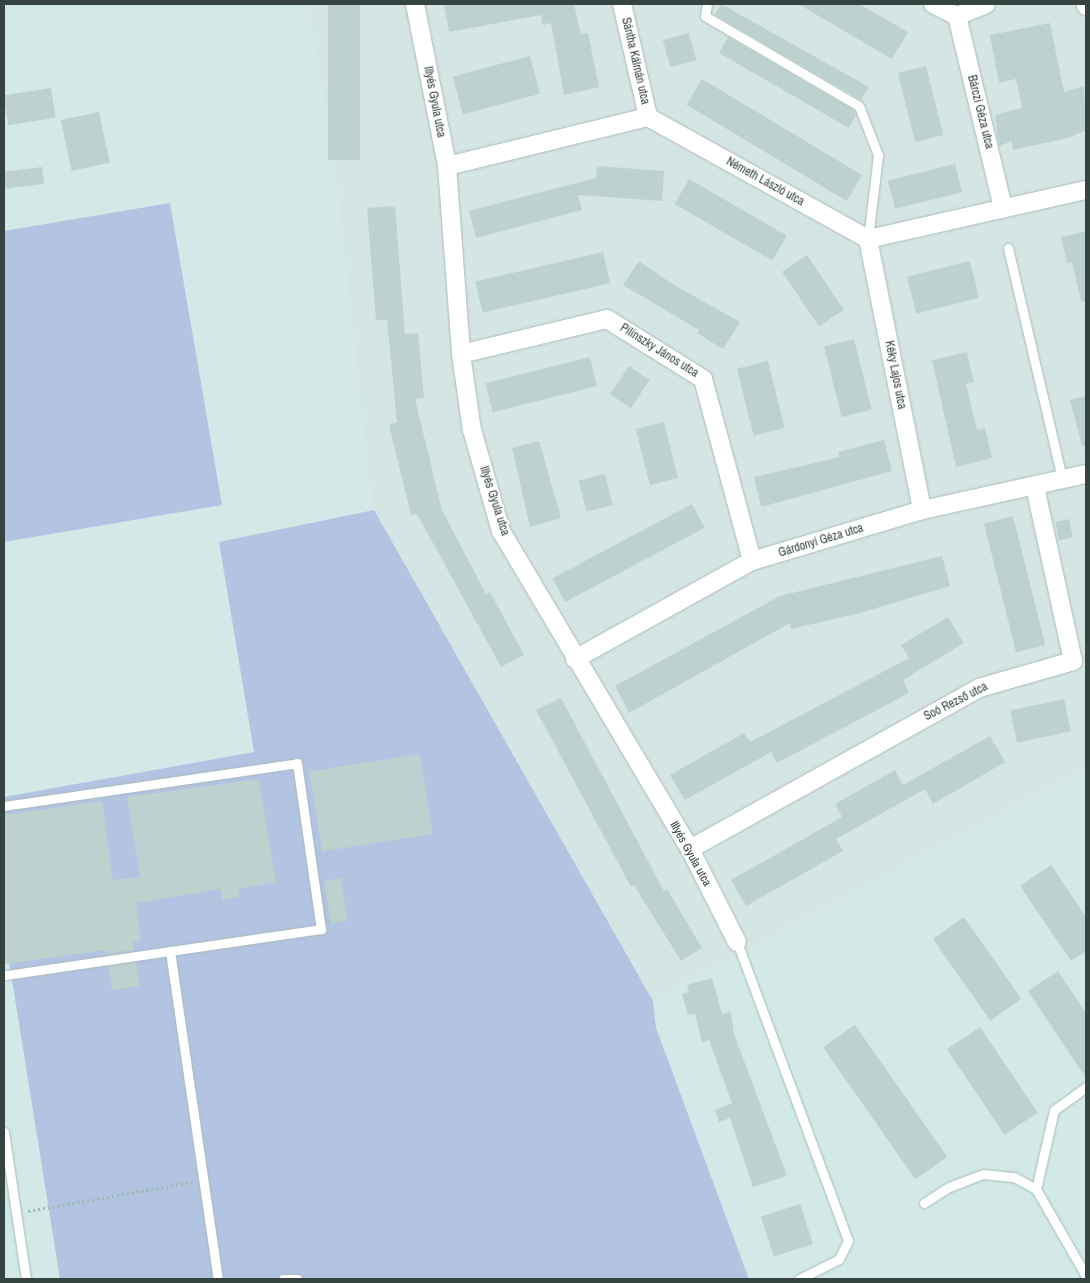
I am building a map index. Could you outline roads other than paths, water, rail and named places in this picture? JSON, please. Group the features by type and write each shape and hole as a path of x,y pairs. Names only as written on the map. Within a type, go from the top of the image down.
{"street":[{"name":"Illyés Gyula utca","path":"415,4 447,166 461,354 472,430 501,531 575,659 690,849 736,942"},
{"name":"Sántha Kálmán utca","path":"622,4 648,117"},
{"path":"932,4 957,16 986,4"},
{"name":"Bárczi Géza utca","path":"957,16 1003,208"},
{"path":"447,166 648,117"},
{"name":"Németh László utca","path":"648,117 868,239"},
{"path":"868,239 1086,190"},
{"name":"Kéky Lajos utca","path":"868,239 922,510"},
{"name":"Pilinszky János utca","path":"461,354 607,318 703,379 752,561"},
{"name":"Gárdonyi Géza utca","path":"575,659 752,561 922,510 1086,474"},
{"name":"Soó Rezső utca","path":"690,849 979,688 1074,661 1035,486"}],"lane":[{"path":"707,4 704,16 859,106 878,155 868,239"},
{"path":"1008,248 1062,479"},
{"path":"4,806 297,763 321,929 4,975"},
{"path":"736,942 848,1241 839,1259 809,1277 799,1279"},
{"path":"170,951 218,1279"},
{"path":"1036,1189 1054,1110 1086,1087"},
{"path":"4,1132 26,1279"},
{"path":"924,1203 949,1187 983,1174 1014,1177 1036,1189 1086,1276"},
{"path":"283,1279 297,1279"}]}
